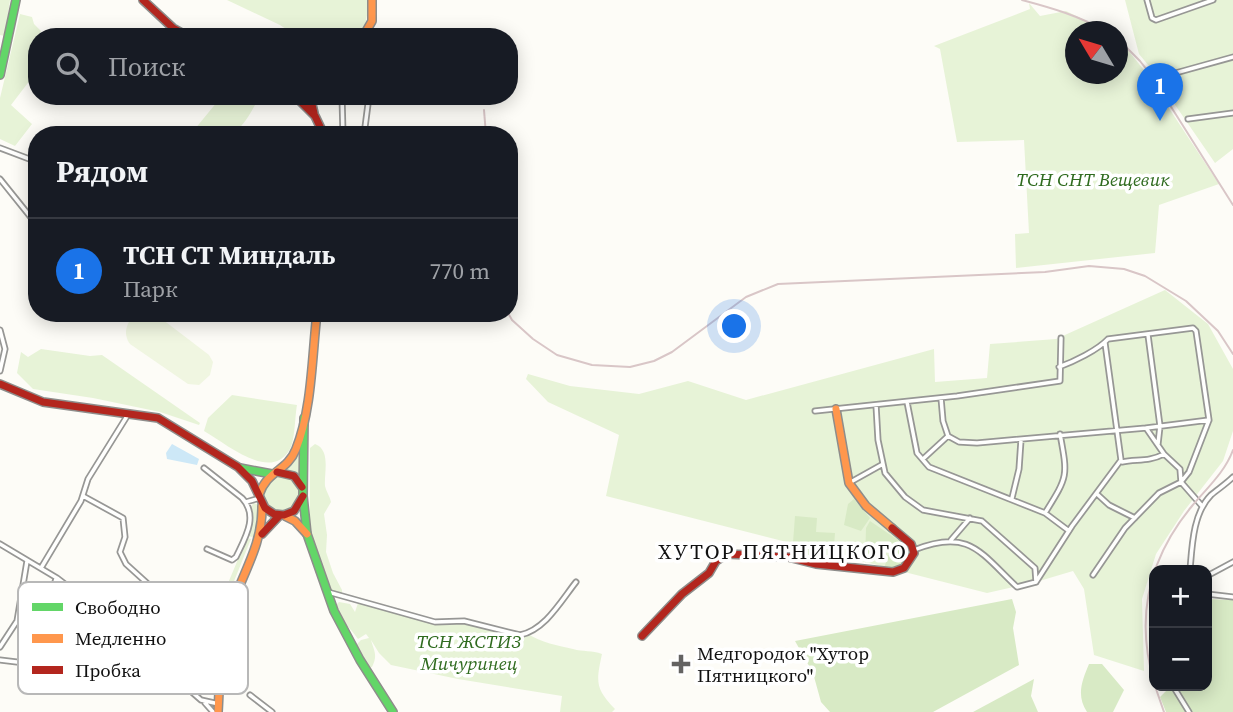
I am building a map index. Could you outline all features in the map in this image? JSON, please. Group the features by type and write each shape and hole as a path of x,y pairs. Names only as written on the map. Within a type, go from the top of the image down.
{"main road":[{"path":"0,75 16,0"},
{"path":"143,0 173,28"},
{"path":"368,28 372,21 372,0"},
{"path":"306,105 315,116"},
{"path":"312,105 320,126"},
{"path":"307,534 295,521 269,512 261,501 263,482 286,466 295,453 304,416 316,322"},
{"path":"0,384 43,402 158,418 238,467 253,481 261,501 264,520 240,582"},
{"path":"642,636 682,594 709,573 716,561 727,554 788,556 816,564 893,572 904,568 914,551 911,544 866,506 849,483 836,409"},
{"path":"304,416 303,493 307,534 327,591 351,643 393,712"},
{"path":"238,467 294,476 303,493"},
{"path":"260,536 272,521 294,511 303,493"}],"street":[{"path":"1147,0 1152,18 1156,20 1213,0"},
{"path":"1161,78 1233,57"},
{"path":"342,105 344,126"},
{"path":"365,126 368,105"},
{"path":"1188,119 1233,113"},
{"path":"0,148 28,158"},
{"path":"0,179 28,214"},
{"path":"1059,367 1073,362 1108,340 1192,328 1196,331 1209,420 1189,472 1181,482 1159,493 1135,518 1114,541 1093,575"},
{"path":"0,330 5,349 0,371"},
{"path":"1148,335 1160,426 1157,445"},
{"path":"815,411 941,398 1060,381 1061,338"},
{"path":"1105,342 1120,463"},
{"path":"941,398 943,421 948,436 959,442 1021,440 1209,420"},
{"path":"907,402 917,453 929,467 1045,513 1069,531"},
{"path":"876,405 878,439 885,473 905,497 923,510 982,520 1035,568 1036,582"},
{"path":"41,568 83,496 88,479 130,412"},
{"path":"1146,428 1164,454 1180,469 1181,482 1202,506"},
{"path":"1045,513 1062,485 1066,469 1060,434"},
{"path":"923,459 948,436"},
{"path":"1012,498 1019,469 1021,440"},
{"path":"914,551 929,544 951,540 964,542 975,548 1017,587 1036,582 1069,531 1120,463 1136,459 1149,461 1164,454"},
{"path":"849,483 883,464"},
{"path":"204,468 246,502 251,516 236,557 232,560 207,549"},
{"path":"1191,565 1202,506 1233,477"},
{"path":"1097,494 1109,505 1135,518"},
{"path":"83,496 123,518 125,537 120,552 126,564 146,582"},
{"path":"246,502 261,501"},
{"path":"951,540 970,518"},
{"path":"0,544 61,582"},
{"path":"23,582 27,561"},
{"path":"1212,573 1233,562"},
{"path":"327,591 435,622 464,621 520,635 528,633 548,618 576,582"},
{"path":"1212,595 1233,597"},
{"path":"0,647 17,621 18,614"},
{"path":"0,660 18,662"},
{"path":"1176,691 1189,712"},
{"path":"195,694 213,712"},
{"path":"250,695 272,712"},
{"path":"201,699 219,708"}],"green space":[{"path":"0,0 10,0 5,36 0,35"},
{"path":"227,0 369,0 363,28 284,28"},
{"path":"1125,0 1233,0 1233,55 1158,77 1139,54"},
{"name":"ТСН СНТ Вещевик","path":"1029,3 1040,16 1066,11 1086,21 1065,21 1065,84 1128,84 1128,50 1219,184 1159,205 1155,253 1016,268 1015,234 1029,233 1024,140 957,142 940,49 934,46 1030,9"},
{"path":"20,14 32,17 38,28 28,28 28,83 11,105 32,124 15,146 0,139 0,98"},
{"path":"1233,58 1233,149 1215,163 1158,80"},
{"path":"215,105 255,105 241,126 197,126"},
{"path":"1165,290 1208,324 1233,369 1233,431 1223,461 1184,511 1156,554 1153,565 1149,565 1149,576 1142,599 1144,671 1094,655 1084,589 1073,571 987,593 606,496 619,435 548,402 526,379 528,374 570,386 639,394 688,381 746,400 934,349 935,382 987,378 990,344 1056,339"},
{"path":"129,322 166,322 209,355 213,362 210,375 199,385 188,384 130,344 126,336"},
{"path":"41,349 90,356 102,355 200,423 199,425 160,412 93,398 33,389 17,373 21,352 28,357"},
{"path":"232,395 297,405 292,445 282,459 261,462 248,458 204,431 208,418"},
{"path":"302,434 302,479 285,468 295,458"},
{"path":"315,444 323,451 326,462 325,486 331,502 324,514 326,552 342,590 342,593 338,594 331,590 310,530 310,448"},
{"path":"282,475 295,480 300,493 295,506 282,511 269,506 264,493 269,480"},
{"path":"854,499 870,518 861,531 844,525 848,504"},
{"path":"253,503 257,504 260,519 254,538 247,535 253,518"},
{"path":"795,516 817,518 816,532 835,533 833,559 792,556"},
{"path":"870,521 911,549 897,567 884,568 889,554 873,543 865,563 866,528"},
{"path":"247,538 251,539 234,582 228,582"},
{"path":"1012,599 1016,612 1013,628 1019,665 933,712 830,712 821,702 813,673 795,641"},
{"path":"1212,599 1233,600 1233,712 1166,712 1160,697 1166,691 1212,691"},
{"name":"ТСН ЖСТИЗ Мичуринец","path":"339,602 350,604 355,612 358,603 435,624 464,622 520,636 528,634 556,645 602,654 599,684 615,709 612,712 560,712 562,696 391,665 371,640 375,659 372,667 368,668 356,645 369,638 366,634 358,639 339,615 336,605"},
{"path":"1089,664 1102,664 1124,690 1113,712 1087,712 1084,706 1081,688"},
{"path":"1034,679 1031,696 1038,712 973,712"}],"water":[{"path":"172,444 199,459 197,465 167,459 166,453"}],"railway":[{"path":"1022,0 1085,21"},
{"path":"1128,49 1151,75 1233,205"},
{"path":"484,110 485,126"},
{"path":"514,322 557,355 592,365 630,367 654,361 672,352 746,297 778,284 1045,272 1089,266 1124,269 1145,276 1186,301 1218,331 1233,354"},
{"path":"1149,662 1146,611 1156,567 1177,526 1220,473 1233,450"},
{"path":"1157,691 1164,712"}],"traffic: fast":[{"path":"0,75 16,0"},
{"path":"304,418 303,496 307,534 334,611 360,660 393,712"},
{"path":"240,468 272,474"}],"traffic: slow":[{"path":"368,28 372,21 372,0"},
{"path":"259,495 267,480 292,457 301,434 308,400 316,322"},
{"path":"836,409 849,483 866,506 892,528"},
{"path":"242,582 258,536 262,506"},
{"path":"285,516 295,521 307,534"},
{"path":"218,712 219,694"}],"traffic: jam":[{"path":"143,0 173,28"},
{"path":"304,105 315,116 320,126"},
{"path":"312,105 314,113"},
{"path":"0,384 43,402 158,418 238,467 252,481 265,508 274,514 284,515 294,511 303,496"},
{"path":"277,472 294,476 302,487"},
{"path":"262,534 279,516"},
{"path":"642,636 682,594 709,573 716,561 727,554 788,557 816,564 893,572 904,568 914,553 911,544 892,528"}],"place":[{"name":"ТСН СТ Миндаль","path":"1160,121"},
{"name":"Медгородок \"Хутор Пятницкого\"","path":"681,664"}],"district":[{"name":"ХУТОР ПЯТНИЦКОГО","path":"783,552"}]}
